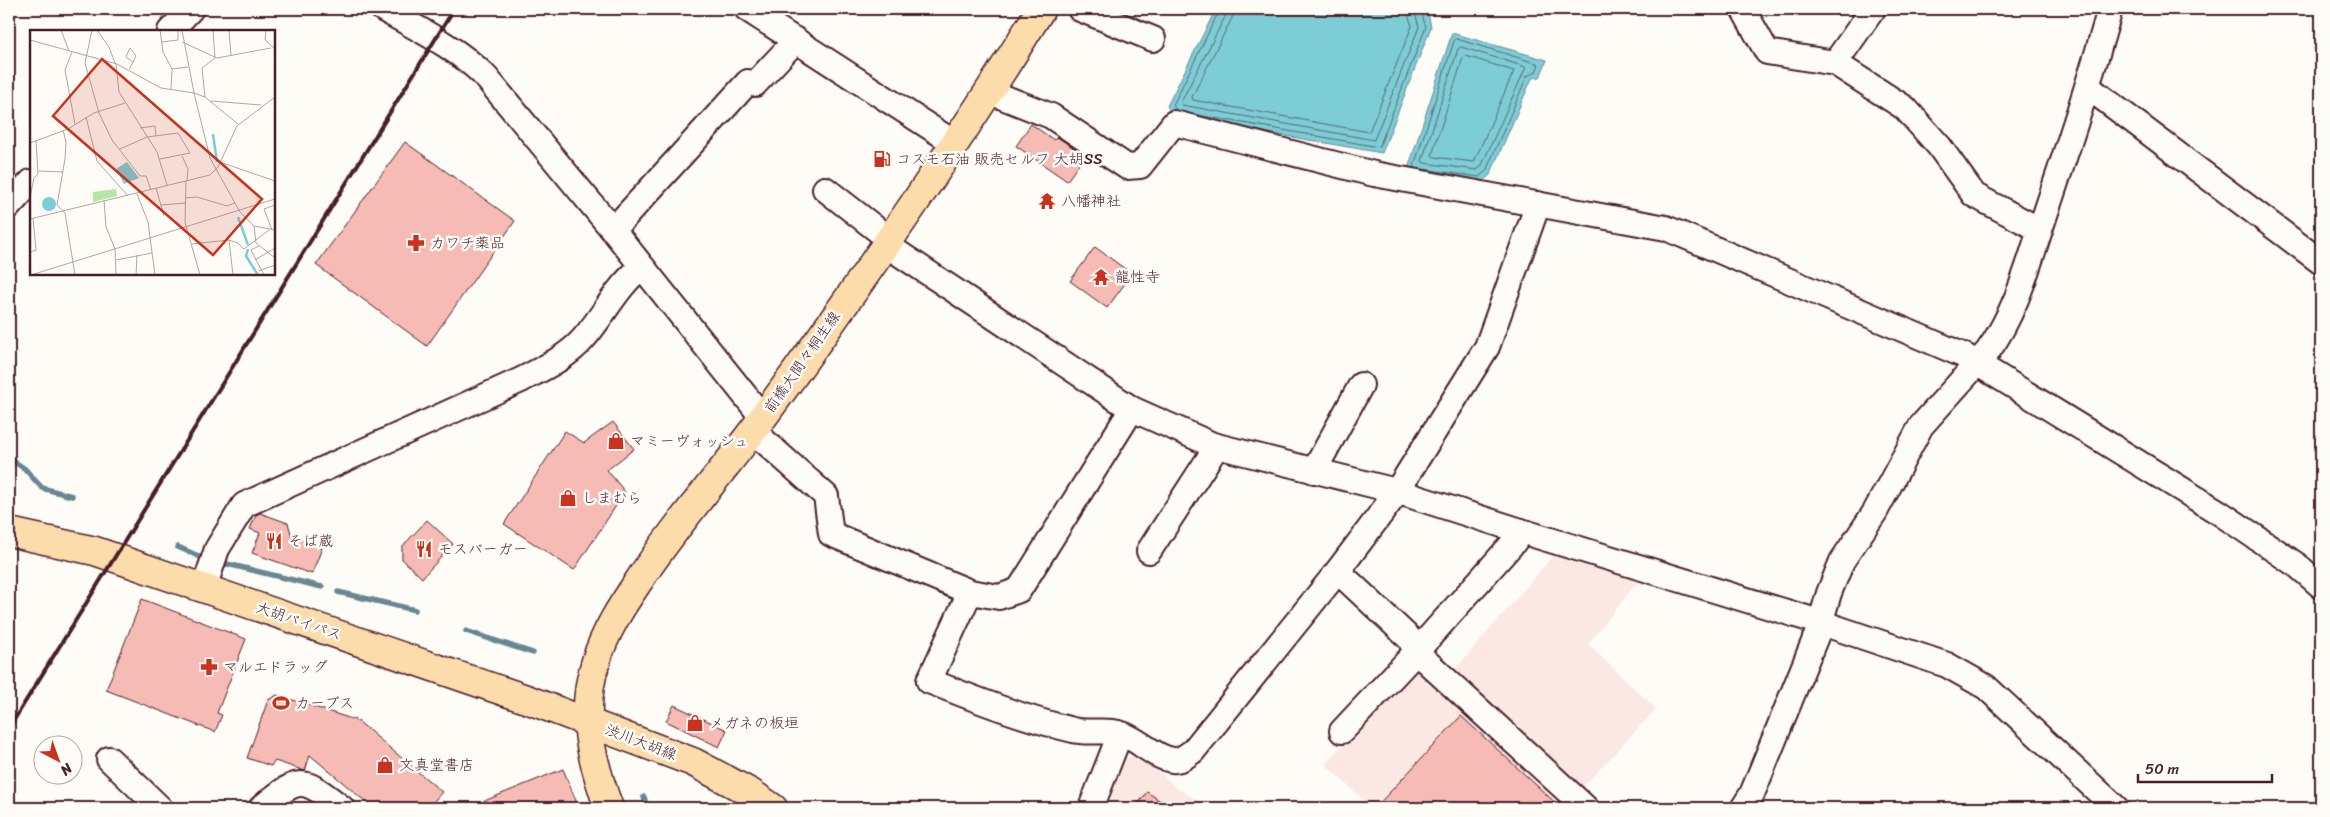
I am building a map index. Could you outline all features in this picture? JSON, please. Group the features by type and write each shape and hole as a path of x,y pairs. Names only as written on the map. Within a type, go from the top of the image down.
{"main road":[{"name":"前橋大間々桐生線","path":"586,721 589,683 604,638 618,612 655,555 758,424 956,144 1041,9"},
{"name":"大胡バイパス","path":"9,532 95,551 586,721"},
{"name":"渋川大胡線","path":"586,721 595,767 609,808"},
{"name":"渋川大胡線","path":"586,721 693,762 751,793 773,808"}],"street":[{"path":"171,30 190,9"},
{"path":"383,9 474,65 613,230 758,424 826,496 831,534 970,592 999,597 1018,590 1132,409"},
{"path":"747,9 956,144"},
{"path":"1080,9 1153,39"},
{"path":"1743,9 1767,52 1835,63 1905,108 1939,146 1974,195 2040,230"},
{"path":"1835,63 1873,9"},
{"path":"1742,808 1759,776 1817,634 1831,586 1842,561 1875,512 1921,426 1996,340 2015,302 2088,87 2110,9"},
{"path":"613,230 748,82 756,84 796,40"},
{"path":"2088,87 2321,262"},
{"path":"990,92 1052,116 1127,166 1140,166 1174,123 1374,174 1666,228 1965,356 2220,513 2298,566 2321,586"},
{"path":"9,206 30,183"},
{"path":"825,189 887,242 1132,409 1217,446 1396,491 1521,532 1820,622 1947,665 1986,687 2116,808"},
{"path":"970,592 929,681 1029,720 1077,731 1108,731 1120,734 1134,739 1165,758 1182,759 1193,751 1337,572 1392,499 1487,347 1538,204"},
{"path":"204,588 217,549 244,505 521,380 554,363 583,340 631,275 642,267"},
{"path":"1314,471 1361,385"},
{"path":"1149,551 1217,446"},
{"path":"1342,731 1416,652 1521,532"},
{"path":"1337,572 1410,639 1416,652 1586,808"},
{"path":"1091,808 1120,734"},
{"path":"109,759 160,808"},
{"path":"261,808 288,786 301,784 315,787 342,808"}],"shaded area":[{"path":"1560,548 1644,574 1588,644 1656,709 1582,788 1605,808 1357,808 1364,801 1325,764 1412,672 1424,671 1441,686"},
{"path":"1135,755 1152,765 1176,788 1212,808 1103,808 1125,759"}],"water":[{"path":"1216,9 1420,9 1428,12 1431,27 1382,153 1174,116 1167,106"},
{"path":"1452,33 1547,60 1540,77 1532,78 1490,175 1481,183 1407,172"}],"building":[{"path":"1031,124 1054,140 1057,137 1085,155 1067,181 1016,146"},
{"name":"カワチ薬品","path":"405,142 515,221 427,346 316,265"},
{"name":"龍性寺","path":"1095,247 1132,274 1107,308 1070,281"},
{"path":"613,422 634,449 607,470 625,492 574,570 504,524 565,431 584,443"},
{"path":"260,513 288,523 292,537 322,548 312,574 252,553 260,533 250,529 256,515"},
{"path":"427,520 453,544 422,578 402,559 402,547"},
{"path":"142,599 246,639 217,713 222,715 215,732 106,690"},
{"path":"277,695 358,721 442,792 428,808 373,808 310,755 305,771 275,761 271,766 247,758 268,700"},
{"path":"674,705 727,730 719,747 666,721"},
{"path":"1461,716 1561,808 1375,808"},
{"path":"563,769 579,808 467,808"},
{"path":"1147,792 1171,808 1135,808"}],"waterway":[{"path":"9,458 25,469 42,488 72,496"},
{"path":"178,547 205,559"},
{"path":"223,563 322,587"},
{"path":"338,592 415,610"},
{"path":"466,631 533,653"},
{"path":"644,797 647,808"}],"railway":[{"path":"9,728 454,9"}],"place":[{"name":"コスモ石油 販売セルフ 大胡SS","path":"882,159"},
{"name":"八幡神社","path":"1047,201"},
{"name":"カワチ薬品","path":"416,243"},
{"name":"龍性寺","path":"1101,277"},
{"name":"マミーヴォッシュ","path":"616,441"},
{"name":"しまむら","path":"568,498"},
{"name":"そば蔵","path":"274,541"},
{"name":"モスバーガー","path":"424,549"},
{"name":"マルエドラッグ","path":"209,667"},
{"name":"カーブス","path":"281,703"},
{"name":"メガネの板垣","path":"695,723"},
{"name":"文真堂書店","path":"385,765"}]}
